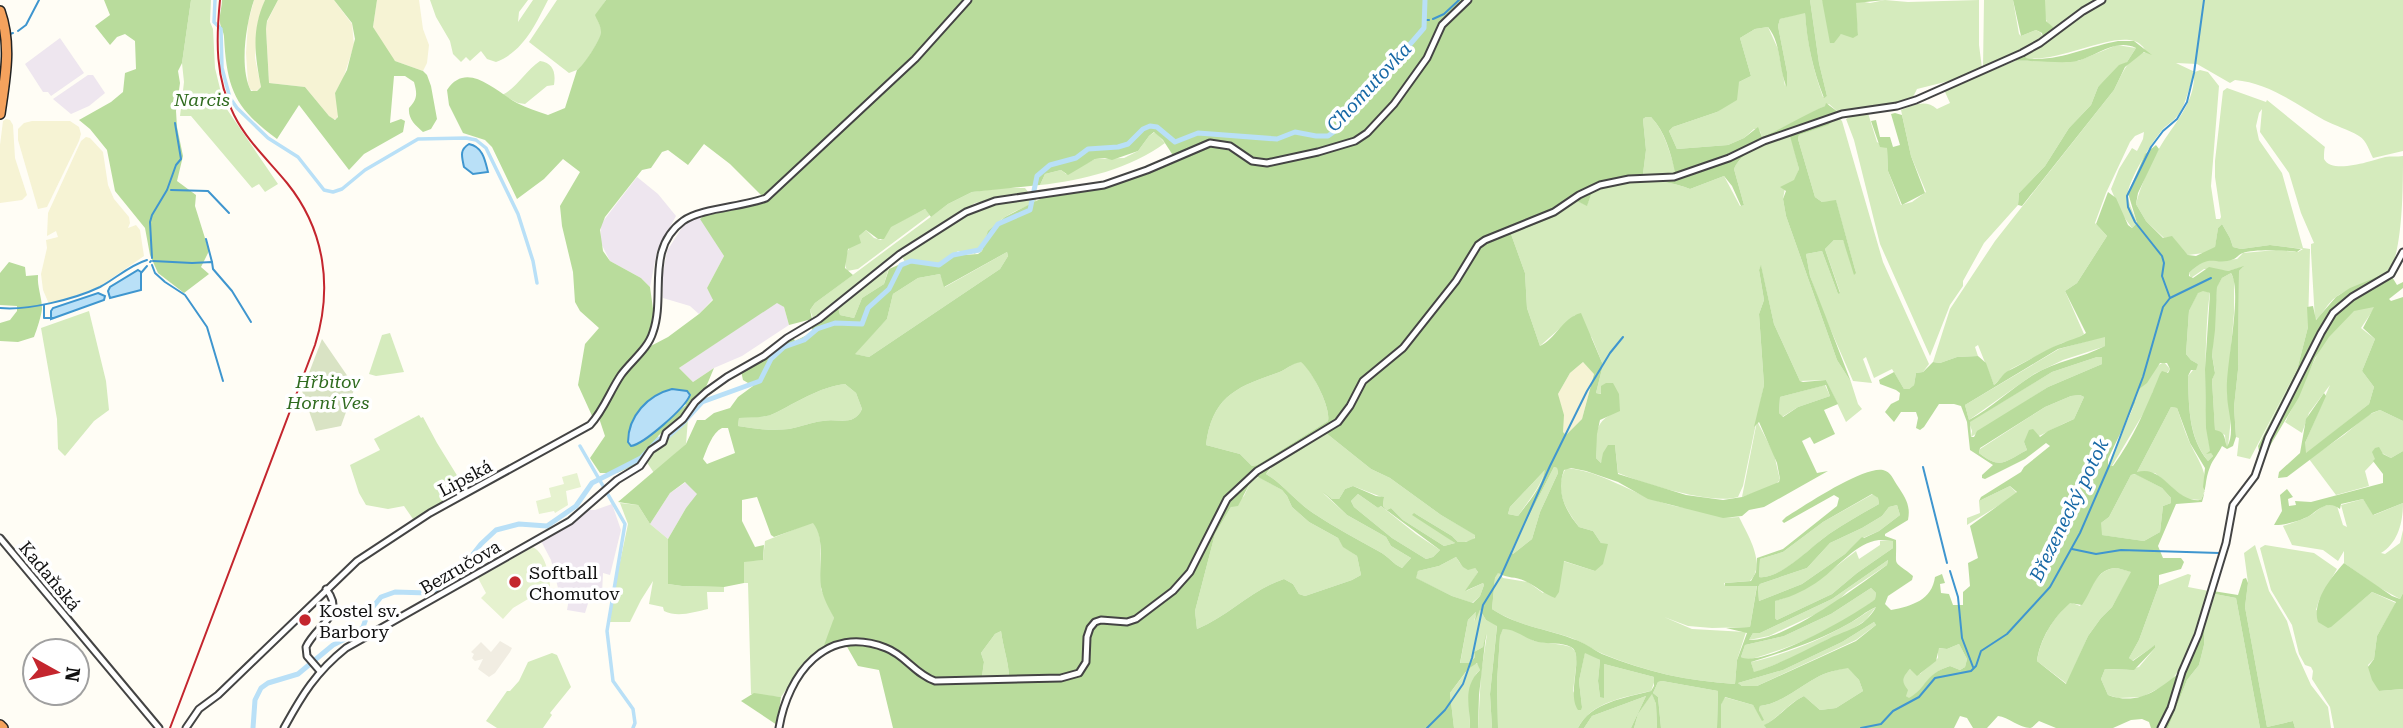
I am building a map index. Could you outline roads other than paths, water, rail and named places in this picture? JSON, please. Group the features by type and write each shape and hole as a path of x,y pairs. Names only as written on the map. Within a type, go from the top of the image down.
{"highway":[{"path":"0,11 6,34 0,114"},
{"path":"0,28 5,58 0,72"}],"street":[{"name":"Lipská","path":"185,728 188,718 218,695 357,561 430,513 590,425 621,375 653,333 657,272 669,238 680,224 690,217 766,198 915,59 968,0"},
{"name":"Bezručova","path":"284,728 320,671 346,648 570,521 617,480 640,466 651,450 663,442 666,433 716,384 819,319 889,262 931,233 979,205 1117,181 1210,143 1224,144 1252,161 1267,163 1355,141 1367,133 1394,104 1427,58 1441,25 1468,0"},
{"path":"779,728 786,699 797,678 813,658 832,646 862,642 888,648 923,677 935,681 1060,678 1079,673 1086,662 1087,637 1095,622 1136,620 1173,591 1190,572 1227,499 1257,471 1338,422 1363,381 1403,348 1456,281 1478,244 1554,212 1600,185 1629,178 1662,179 1684,174 1729,158 1764,141 1842,114 1897,106 1916,100 2022,53 2102,0"},
{"path":"2161,728 2198,635 2226,543 2233,505 2255,476 2268,438 2320,332 2333,313 2352,297 2391,274 2403,252"},
{"name":"Kadaňská","path":"0,538 159,728"},
{"path":"320,671 306,653 306,645 329,618 334,607 333,599 326,589"}],"water":[{"path":"469,144 480,151 488,172 473,174 464,167 462,151"},
{"path":"138,270 141,272 141,290 110,298 110,287"},
{"path":"98,293 105,296 104,300 51,319 53,308"},
{"path":"672,389 687,391 690,395 687,401 664,425 631,446 628,442 629,433 641,408 655,396"}],"waterway":[{"path":"18,31 26,25 39,0"},
{"path":"215,0 214,22 221,29 222,68 230,98 268,138 298,157 324,190 333,192 342,189 365,170 418,139 476,140 486,148 518,214 537,283"},
{"name":"Chomutovka","path":"253,728 255,700 261,688 268,683 298,674 333,645 357,633 381,597 395,592 428,593 439,589 496,530 519,524 547,526 576,506 592,483 641,458 659,439 668,436 681,425 702,402 760,381 771,359 784,347 804,340 817,329 835,323 862,324 868,308 889,289 901,265 911,261 939,265 953,255 979,250 998,224 1030,210 1037,176 1050,165 1076,158 1088,149 1128,144 1143,129 1150,126 1157,127 1175,142 1198,133 1277,139 1295,132 1328,136 1335,131 1360,96 1381,78 1424,28 1425,0"},
{"path":"1433,19 1444,14 1459,0"},
{"path":"2170,298 2162,276 2162,256 2135,222 2128,207 2127,196 2151,147 2177,119 2187,102 2194,73 2204,0"},
{"path":"152,258 152,215 181,159 175,123"},
{"path":"171,190 208,191 229,213"},
{"path":"206,239 212,262"},
{"path":"0,308 37,306 78,296 100,287 147,260"},
{"path":"153,261 212,262 213,269 232,291 251,322"},
{"path":"152,265 155,273 185,295 207,327 223,381"},
{"path":"141,273 147,266"},
{"name":"Březenecký potok","path":"1861,728 1881,724 1893,711 1919,697 1935,678 1971,671 1976,666 1981,651 2007,634 2050,587 2080,533 2109,466 2143,377 2163,307 2170,298 2211,278"},
{"path":"44,305 44,318 53,318"},
{"path":"1427,728 1445,710 1463,684 1472,658 1483,605 1501,576 1587,391 1623,337"},
{"path":"580,446 625,524 607,631 613,681 633,709 633,728"},
{"path":"1923,467 1947,563"},
{"path":"2072,549 2096,554 2121,550 2219,553"},
{"path":"1950,571 1958,597 1962,638 1973,667"}],"railway":[{"path":"170,728 315,345 324,302 322,260 310,220 287,183 245,134 223,87 218,59 220,0"}],"place":[{"name":"Softball Chomutov","path":"515,582"},
{"name":"Kostel sv. Barbory","path":"305,620"}],"park label":[{"name":"Narcis","path":"202,99"},
{"name":"Hřbitov Horní Ves","path":"328,391"}]}
